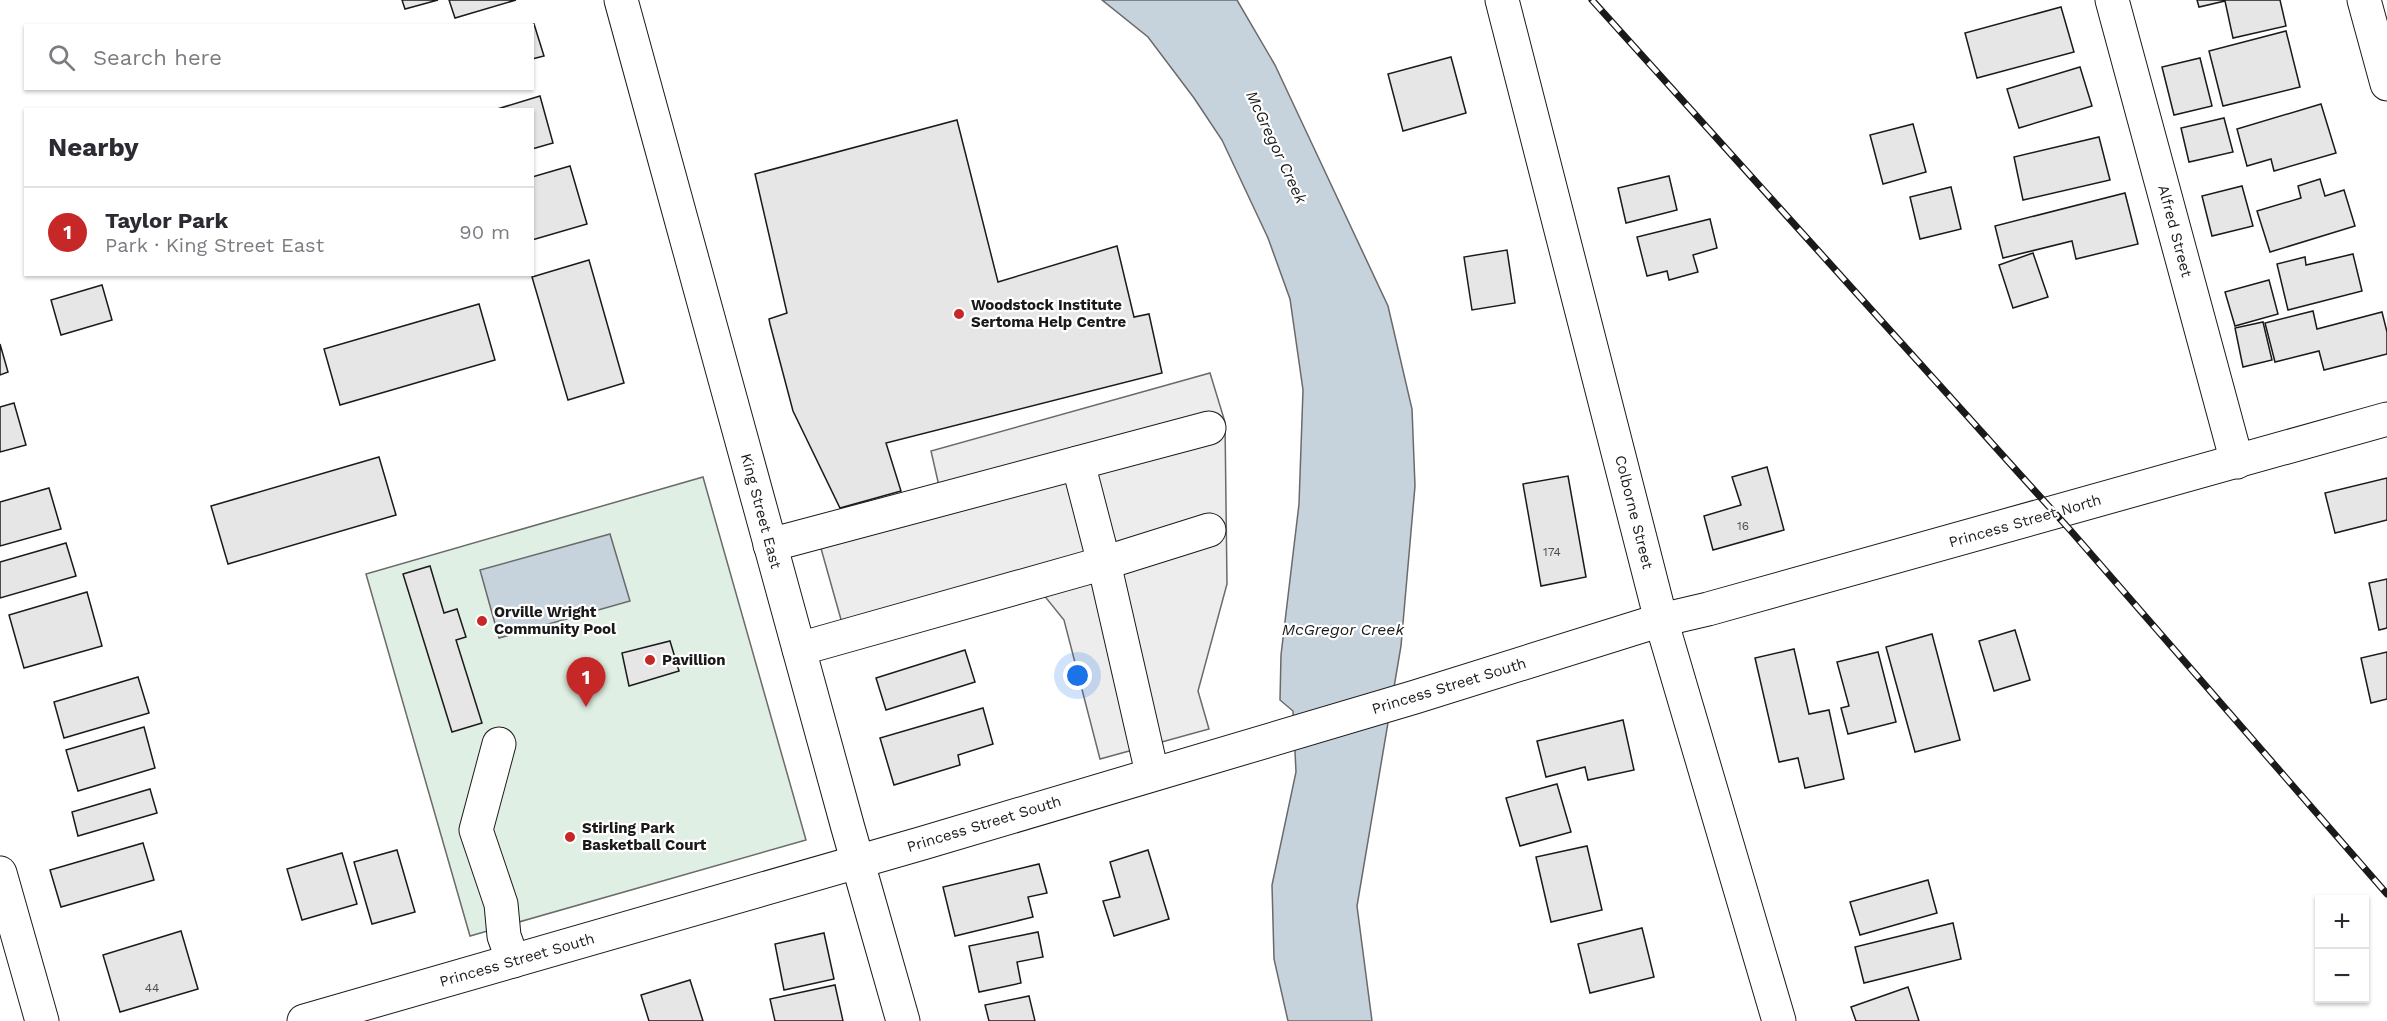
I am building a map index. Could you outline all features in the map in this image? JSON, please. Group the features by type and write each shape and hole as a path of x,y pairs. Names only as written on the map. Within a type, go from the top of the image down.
{"street":[{"name":"King Street East","path":"621,0 903,1021"},
{"name":"Colborne Street","path":"1502,0 1661,620 1779,1021"},
{"name":"Alfred Street","path":"2112,0 2237,462"},
{"path":"2364,0 2387,84"},
{"name":"Princess Street North","path":"1661,620 1717,607 2387,419"},
{"path":"770,545 1209,428"},
{"path":"1078,463 1104,563 1152,774"},
{"path":"799,649 1104,563 1209,530"},
{"name":"Princess Street South","path":"304,1021 1228,753 1661,620"},
{"path":"499,744 476,830 501,904 504,936 513,961"},
{"path":"0,873 42,1021"}],"green space":[{"path":"703,477 806,840 470,936 366,574"}],"shaded area":[{"path":"1210,373 1225,422 1227,584 1198,691 1209,729 1100,759 1064,620 1043,594 849,648 813,520 939,486 931,451"}],"water":[{"name":"McGregor Creek","path":"1102,0 1237,0 1275,65 1388,306 1412,409 1415,486 1401,646 1357,906 1372,1021 1288,1021 1274,959 1272,885 1296,772 1293,711 1280,700 1281,655 1299,504 1303,390 1290,299 1268,238 1222,140 1148,37"},
{"path":"610,534 630,601 499,638 480,570"}],"building":[{"path":"402,0 438,0 405,9"},
{"path":"449,0 516,0 455,18"},
{"path":"2197,0 2280,0 2286,26 2233,38 2225,1 2199,7"},
{"path":"2061,7 2074,52 1977,78 1965,33"},
{"path":"534,24 544,56 534,58"},
{"path":"2286,31 2300,87 2223,106 2209,51"},
{"path":"1451,57 1466,113 1403,131 1388,74"},
{"path":"2200,58 2212,106 2174,115 2162,67"},
{"path":"2080,67 2092,106 2019,128 2007,89"},
{"path":"540,96 553,143 534,148 534,108 501,108"},
{"path":"2321,104 2336,153 2274,171 2271,159 2247,166 2237,129"},
{"path":"2224,118 2233,152 2189,162 2181,128"},
{"name":"Woodstock Institute Sertoma Help Centre","path":"957,120 998,282 1117,246 1134,317 1149,314 1162,373 886,443 901,491 840,508 793,411 770,324 769,319 787,313 755,174"},
{"path":"1913,124 1926,172 1883,184 1870,135"},
{"path":"2099,137 2110,180 2023,200 2014,157"},
{"path":"570,166 587,224 534,239 534,176"},
{"path":"1669,176 1677,210 1626,223 1618,188"},
{"path":"2320,179 2325,196 2344,190 2355,226 2270,252 2257,211 2301,198 2298,186"},
{"path":"2242,186 2253,226 2212,236 2202,196"},
{"path":"1951,187 1961,229 1920,239 1910,197"},
{"path":"2125,193 2138,244 2076,259 2072,241 2003,258 1995,226"},
{"path":"1710,219 1717,248 1693,255 1698,272 1669,280 1667,271 1647,276 1637,237"},
{"path":"1507,250 1515,303 1472,310 1464,257"},
{"path":"2033,253 2048,297 2013,308 1999,265"},
{"path":"2353,254 2362,291 2288,310 2277,264 2305,257 2306,265"},
{"path":"589,260 624,383 568,400 532,277"},
{"path":"2269,280 2278,314 2235,326 2225,292"},
{"path":"102,285 112,320 61,335 51,300"},
{"path":"479,304 495,360 340,405 324,349"},
{"path":"2313,311 2317,329 2382,312 2387,332 2387,354 2324,370 2319,351 2275,362 2265,323"},
{"path":"2263,322 2272,360 2243,367 2235,328"},
{"path":"0,344 8,372 0,375"},
{"path":"14,403 26,445 0,452 0,407"},
{"path":"379,457 396,515 228,564 211,506"},
{"path":"1767,467 1784,530 1713,550 1704,516 1741,505 1732,477"},
{"path":"1568,476 1586,577 1541,586 1523,484"},
{"path":"2387,478 2387,520 2335,533 2325,493"},
{"path":"49,488 61,529 0,546 0,502"},
{"path":"66,543 76,576 0,598 0,562"},
{"path":"430,566 444,613 457,609 466,637 456,640 482,723 452,732 403,574"},
{"path":"2387,579 2387,628 2379,630 2369,583"},
{"path":"87,592 102,646 24,668 9,615"},
{"path":"2015,630 2030,680 1994,691 1979,641"},
{"path":"1932,634 1960,740 1915,752 1886,647"},
{"name":"Pavillion","path":"670,641 679,671 629,686 622,653"},
{"path":"1794,649 1809,714 1829,710 1844,779 1805,788 1798,758 1779,762 1755,658"},
{"path":"965,650 975,682 886,710 876,678"},
{"path":"1878,652 1896,722 1848,734 1841,708 1849,706 1837,662"},
{"path":"2387,652 2387,699 2371,703 2361,658"},
{"path":"138,677 149,713 64,738 54,702"},
{"path":"983,708 993,744 958,755 960,765 894,785 880,738"},
{"path":"1623,720 1634,770 1588,780 1585,767 1546,777 1537,741"},
{"path":"144,727 155,768 78,791 66,750"},
{"path":"1557,784 1571,832 1520,846 1506,798"},
{"path":"150,789 157,813 78,836 72,812"},
{"path":"143,843 154,880 61,907 50,870"},
{"path":"1587,846 1602,910 1551,922 1536,857"},
{"path":"397,850 415,912 372,924 354,862"},
{"path":"1148,850 1169,919 1114,936 1103,901 1120,897 1110,862"},
{"path":"342,853 357,904 302,920 287,869"},
{"path":"1039,864 1047,893 1028,897 1033,917 955,936 943,887"},
{"path":"1928,880 1937,913 1860,935 1850,902"},
{"path":"1953,923 1961,959 1864,983 1855,947"},
{"path":"1642,928 1654,977 1590,993 1578,944"},
{"path":"181,931 198,989 120,1012 103,955"},
{"path":"1038,932 1043,957 1017,962 1021,983 979,992 969,946"},
{"path":"824,933 834,979 784,990 775,944"},
{"path":"690,980 703,1021 649,1021 641,995"},
{"path":"835,985 843,1021 775,1021 770,999"},
{"path":"1908,987 1919,1021 1856,1021 1851,1007"},
{"path":"1029,996 1035,1021 989,1021 985,1005"}],"railway":[{"path":"1592,0 2071,531 2387,894"}],"place":[{"name":"Woodstock Institute Sertoma Help Centre","path":"959,314"},
{"name":"Orville Wright Community Pool","path":"482,621"},
{"name":"Pavillion","path":"650,660"},
{"name":"Taylor Park","path":"586,707"},
{"name":"Stirling Park Basketball Court","path":"570,837"}]}
